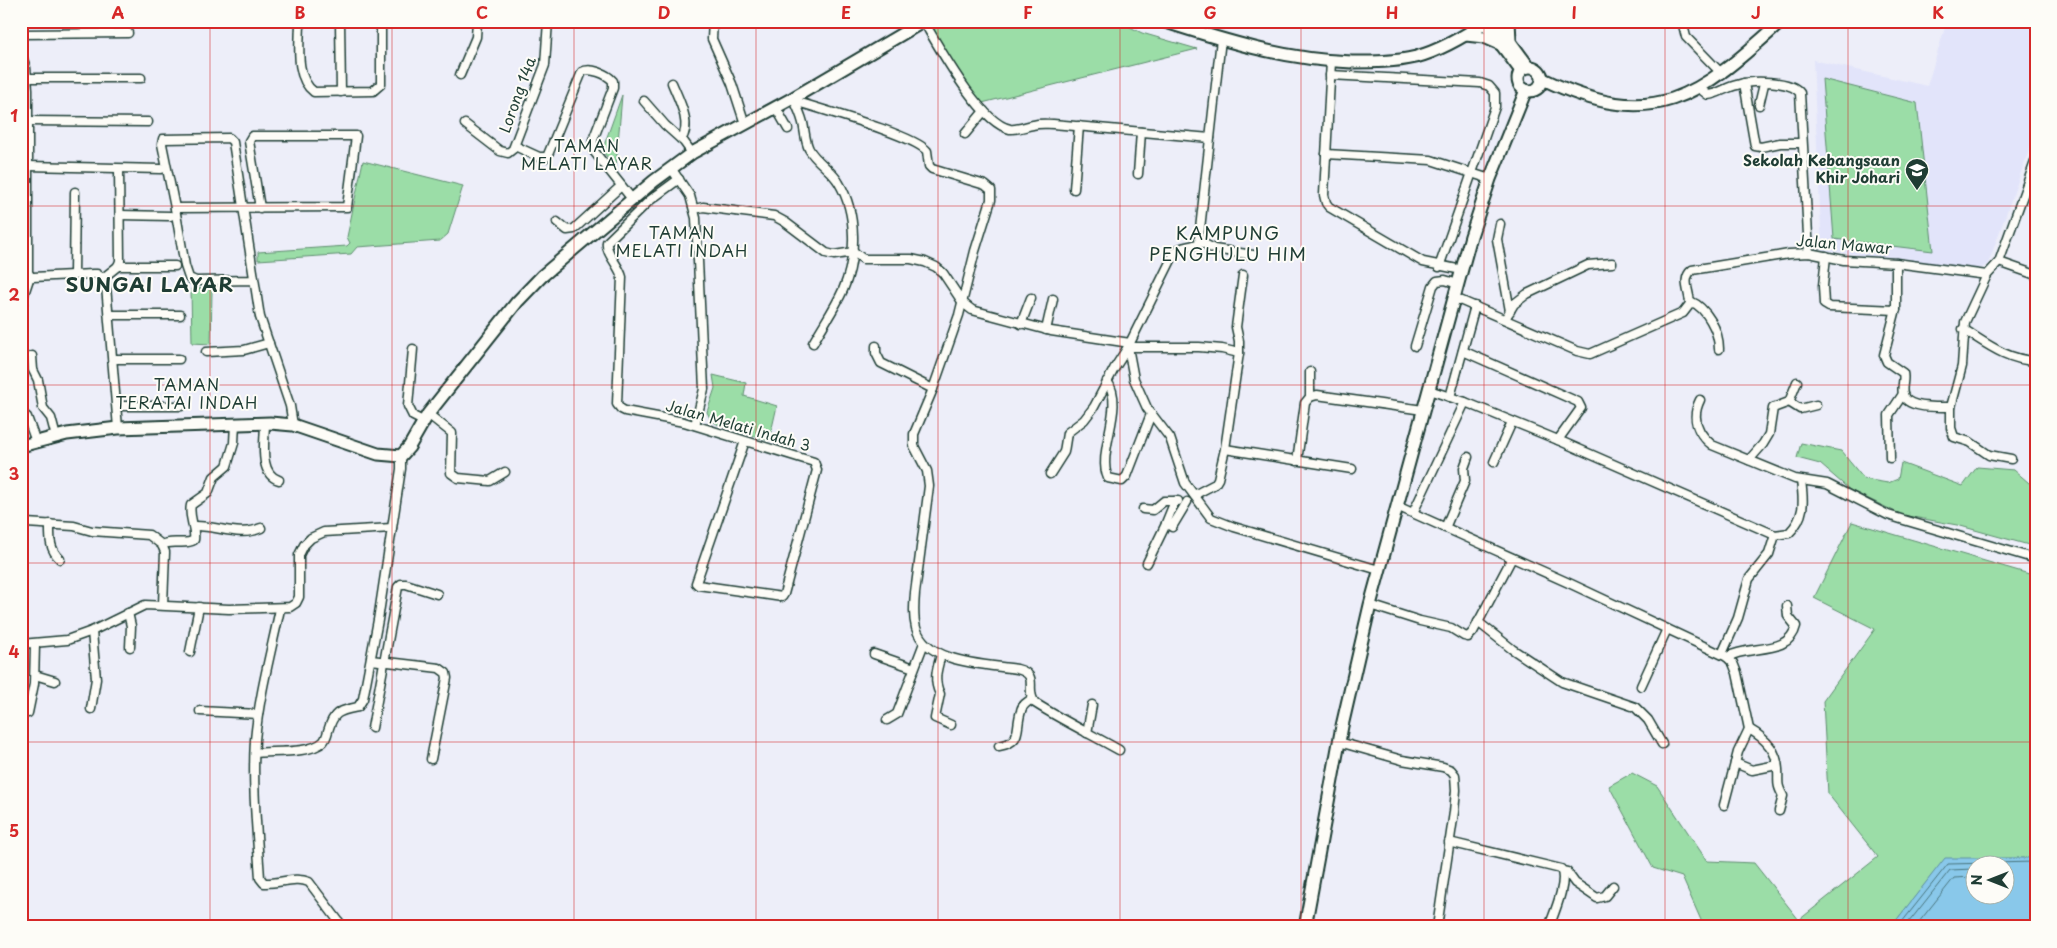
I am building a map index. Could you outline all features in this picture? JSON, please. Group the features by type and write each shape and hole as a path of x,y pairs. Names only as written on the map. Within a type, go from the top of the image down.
{"street":[{"path":"300,21 301,72 304,81 314,92 373,91 381,84 381,21"},
{"path":"340,21 341,92"},
{"path":"460,75 476,36 477,21"},
{"name":"Lorong 14a","path":"465,124 500,150 508,153 515,146 545,65 548,21"},
{"path":"714,21 712,39 732,84 745,124"},
{"path":"1163,21 1282,55 1331,61 1393,62 1432,52 1489,22 1524,69"},
{"path":"1506,43 1509,21"},
{"path":"1682,21 1686,36 1722,74"},
{"path":"1543,79 1586,97 1626,106 1666,101 1699,88 1722,74 1782,21"},
{"path":"254,753 303,750 317,746 325,740 334,716 338,712 358,707 363,699 381,601 401,469 401,456 409,447 426,418 469,365 500,321 530,288 632,199 692,154 745,124 794,100 924,22 956,74 984,111 998,123 1012,129 1041,124 1210,138"},
{"path":"21,34 128,33"},
{"path":"1466,35 1484,37 1506,43"},
{"path":"1200,242 1221,39"},
{"path":"21,53 28,121 28,272 30,276 24,294 21,315"},
{"path":"1331,61 1324,199 1329,207 1423,262 1439,267 1462,270"},
{"path":"1524,69 1540,70 1543,79 1534,91 1526,90 1518,82 1524,69"},
{"path":"515,146 538,157 547,157 582,72 590,70 608,76 612,81 613,88 592,144 595,154 632,199"},
{"path":"1330,75 1473,83 1489,86 1495,93 1496,100 1439,267"},
{"path":"24,78 141,78"},
{"path":"672,83 680,102 686,126 685,134 681,139"},
{"path":"1699,88 1708,96 1744,83 1789,84 1800,93 1808,253"},
{"path":"1744,83 1755,146 1802,143"},
{"path":"1759,105 1764,84"},
{"path":"1305,927 1339,742 1379,570 1471,236 1490,179 1526,90"},
{"path":"794,100 811,152 833,174 845,195 850,215 854,252 844,289 813,342"},
{"path":"794,100 864,123 918,144 927,152 929,166 932,170 985,185 991,190 991,200 975,251 963,303 913,440 917,453 927,471 929,486 914,608 916,627 924,643 941,655 1024,671 1031,677 1032,699"},
{"path":"644,102 681,139 692,154"},
{"path":"776,108 788,129"},
{"path":"965,134 984,111"},
{"path":"28,121 148,122"},
{"path":"1074,189 1079,126"},
{"path":"1138,174 1141,132"},
{"path":"175,208 260,208 347,207 356,136 252,136 249,141 260,208"},
{"path":"254,280 196,281 189,278 185,266 162,144 163,139 229,138 232,140 236,150 260,316 290,406 293,425"},
{"path":"1326,154 1431,160 1490,179"},
{"path":"2011,458 1989,455 1970,442 1954,437 1951,428 1951,407 1962,366 1966,315 1987,275 1999,262 2036,159"},
{"path":"28,166 161,169"},
{"path":"671,168 690,196 695,209 704,383 695,425"},
{"path":"118,266 120,255 119,169"},
{"name":"Jalan Melati Indah 3","path":"678,179 648,201 608,239 606,249 616,263 622,277 617,400 621,410 695,425 812,461 816,464 817,470 782,597 777,598 698,585 696,582 745,441"},
{"path":"557,222 567,230 574,229 621,186"},
{"path":"74,275 75,192"},
{"path":"695,209 703,207 774,216 826,253 834,255 854,252 863,259 911,259 925,262 936,266 943,273 963,303 972,310 1021,324 1078,337 1129,345 1199,347 1239,353"},
{"path":"120,215 170,216"},
{"path":"1500,224 1498,239 1510,311"},
{"path":"1200,242 1214,249 1253,255"},
{"path":"1050,474 1064,452 1067,433 1077,426 1091,411 1129,345 1175,252 1179,248 1192,247 1200,242"},
{"name":"Jalan Mawar","path":"1690,301 1686,277 1692,270 1769,257 1808,253 1844,260 1896,263 1987,275"},
{"path":"1826,256 1823,286 1824,304 1829,307 1896,310"},
{"path":"1999,262 2036,275"},
{"path":"1505,319 1517,302 1527,294 1588,265 1612,263"},
{"path":"1890,458 1890,415 1903,394 1903,373 1887,362 1884,355 1896,310 1896,263"},
{"path":"103,278 118,266 175,266"},
{"path":"30,276 97,274 103,278 106,286 109,315 118,428"},
{"path":"1194,495 1216,484 1225,448 1239,353 1236,326 1243,275"},
{"path":"1415,346 1433,286 1437,281 1444,280 1458,284"},
{"path":"1021,324 1031,298"},
{"path":"1455,298 1577,352 1590,354 1683,313 1689,307 1690,301 1704,309 1717,336 1719,350"},
{"path":"1046,330 1053,299"},
{"path":"1450,397 1475,306"},
{"path":"109,315 180,315"},
{"path":"1964,329 2012,358 2036,361"},
{"path":"206,352 244,350 269,343"},
{"path":"1129,345 1134,379 1151,414 1170,438 1181,474 1207,514 1218,522 1379,570"},
{"path":"876,346 876,352 881,363 933,389"},
{"path":"414,349 408,406 413,416 426,418 452,433 451,473 458,478 490,481 505,472"},
{"path":"1463,350 1578,402 1581,408 1558,440"},
{"path":"32,356 33,370 38,380 43,408 51,418 56,437"},
{"path":"113,359 179,359"},
{"path":"1297,461 1305,403 1310,397 1310,372"},
{"path":"1107,381 1112,390 1113,408 1105,457 1105,471 1108,478 1122,481 1127,476 1151,414"},
{"path":"1749,460 1769,434 1773,408 1789,402 1797,382"},
{"path":"1430,390 1465,402 1558,440 1775,535 1789,534 1800,520 1804,508 1801,481"},
{"path":"1903,394 1908,401 1919,405 1951,407"},
{"path":"1310,397 1323,396 1424,410"},
{"path":"1700,400 1695,410 1697,424 1703,438 1712,445 1801,481 1827,484 1881,511 1904,520 2036,559"},
{"path":"1414,513 1465,402"},
{"path":"1789,402 1800,408 1816,405"},
{"path":"117,406 180,406"},
{"path":"36,442 24,413 43,408"},
{"path":"1494,462 1512,422"},
{"path":"162,545 168,542 192,542 195,536 194,526 190,518 191,505 208,493 214,477 227,466 234,443 235,423"},
{"path":"21,446 80,432 118,428 265,423 293,425 378,454 401,456"},
{"path":"265,423 266,470 273,478 279,480"},
{"path":"1225,448 1352,469"},
{"path":"1445,528 1465,481 1464,468 1468,457"},
{"path":"1143,508 1153,510 1164,501 1199,504"},
{"path":"1148,563 1175,501"},
{"path":"1166,524 1174,526 1187,502"},
{"path":"1397,506 1667,629 1724,656 1733,663 1737,672 1749,729 1743,739 1724,804"},
{"path":"21,526 26,522 74,526 92,531 149,535 162,545 165,552 163,605"},
{"path":"50,524 50,543 54,553 60,559"},
{"path":"194,526 214,527 243,533 261,528"},
{"path":"21,644 60,642 92,631 146,605 280,609 290,607 297,601 299,594 300,551 311,538 324,532 392,528"},
{"path":"1724,656 1738,618 1749,579 1769,554 1775,535"},
{"path":"1370,605 1420,621 1451,628 1468,637 1476,627 1512,558"},
{"path":"372,728 386,661 398,587 401,584 437,594"},
{"path":"381,601 396,603"},
{"path":"1724,656 1739,651 1778,646 1790,640 1796,626 1788,616 1787,606"},
{"path":"190,652 199,607"},
{"path":"280,609 258,714 254,753 254,786 260,878 264,883 302,880 308,882 344,927"},
{"path":"128,613 130,647"},
{"path":"378,620 392,622"},
{"path":"1476,627 1562,682 1635,707 1648,720 1662,744"},
{"path":"1641,686 1667,629"},
{"path":"91,709 96,679 92,631"},
{"path":"887,720 897,714 924,643"},
{"path":"28,713 35,675 35,644"},
{"path":"874,654 914,668"},
{"path":"941,655 935,676 940,698 935,718 951,725"},
{"path":"371,660 439,668 446,673 447,678 431,759"},
{"path":"35,675 55,681"},
{"path":"1032,699 1064,722 1104,740 1119,750"},
{"path":"999,746 1008,745 1013,741 1016,736 1020,711 1023,705 1032,699"},
{"path":"1087,733 1092,704"},
{"path":"200,711 258,714"},
{"path":"1749,729 1766,741 1772,749 1777,765 1777,785 1783,796 1779,811"},
{"path":"1339,742 1402,760 1443,767 1451,770 1455,775 1456,790 1437,927"},
{"path":"1735,763 1752,770 1777,765"},
{"path":"1449,842 1558,867 1562,871 1567,872 1575,883 1597,898 1605,896 1613,886"},
{"path":"1549,927 1562,887 1562,871"}],"shaded area":[{"name":"Sekolah Kebangsaan Khir Johari","path":"1947,21 2036,21 2036,131 1988,264 1979,270 1822,250 1813,60 1927,86"}],"green space":[{"path":"945,21 1118,21 1142,33 1197,49 982,103 958,72 932,31"},
{"path":"1822,79 1917,103 1933,251 1834,239"},
{"path":"622,95 616,167 602,151"},
{"path":"363,161 463,186 448,234 440,241 357,247 351,254 258,260 258,252 347,246 350,243 347,237"},
{"path":"212,288 211,344 192,343 191,289"},
{"path":"713,375 746,383 744,396 777,406 769,441 717,424 711,420 707,412 715,388"},
{"path":"1801,443 1841,451 1864,479 1888,483 1898,479 1901,463 1963,486 1977,467 2014,470 2036,489 2036,547 1957,525 1902,515 1850,490 1820,464 1797,458"},
{"path":"1852,522 2036,576 2036,858 1964,856 1964,859 1945,859 1891,927 1704,927 1682,877 1653,868 1609,786 1632,773 1657,786 1707,861 1754,863 1799,920 1878,857 1828,794 1823,701 1875,629 1814,598"}],"water":[{"path":"1945,858 1964,858 1964,906 2014,906 2014,858 2036,858 2036,927 1891,927"}],"place":[{"name":"Sekolah Kebangsaan Khir Johari","path":"1917,191"}],"district":[{"name":"TAMAN MELATI LAYAR","path":"587,155"},
{"name":"TAMAN MELATI INDAH","path":"682,242"},
{"name":"KAMPUNG PENGHULU HIM","path":"1228,244"},
{"name":"SUNGAI LAYAR","path":"150,285"},
{"name":"TAMAN TERATAI INDAH","path":"187,394"}]}
